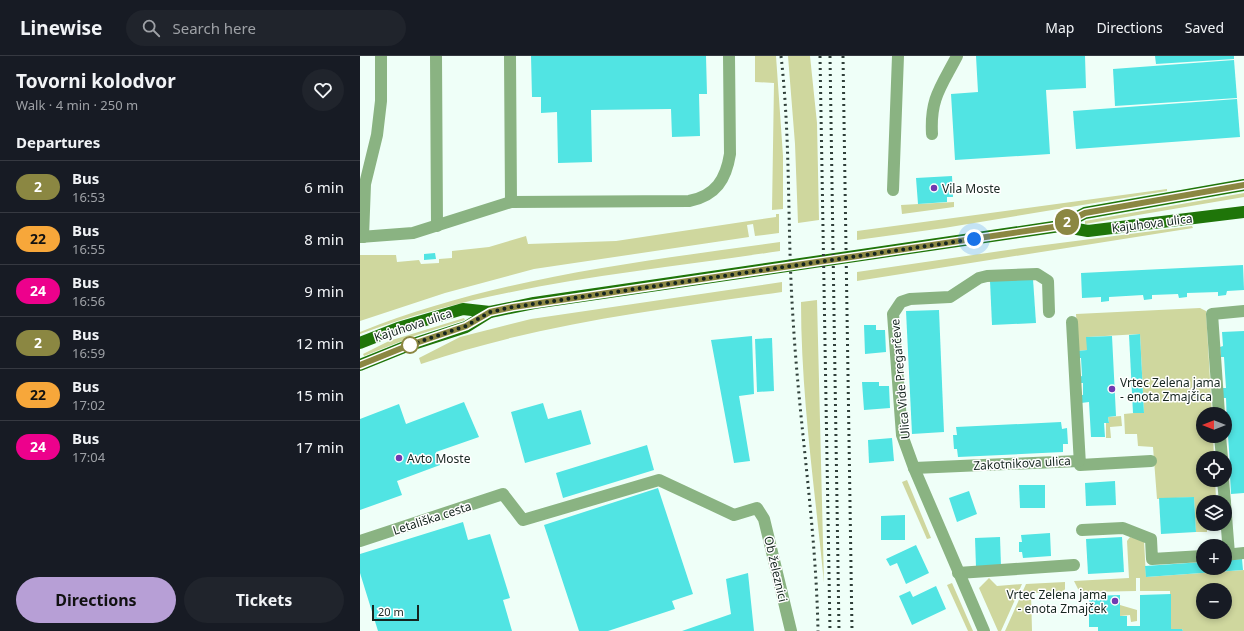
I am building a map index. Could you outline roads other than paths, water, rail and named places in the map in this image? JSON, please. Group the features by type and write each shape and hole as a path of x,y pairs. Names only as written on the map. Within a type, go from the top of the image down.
{"main road":[{"name":"Kajuhova ulica","path":"1060,226 1085,213 1244,185"},
{"name":"Kajuhova ulica","path":"360,343 398,328 463,309 490,312 534,303 1060,226 1088,231 1244,212"},
{"name":"Kajuhova ulica","path":"360,365 407,346 466,326 490,312"}],"street":[{"path":"381,56 380,112 366,184 362,237 413,233 511,202 689,201 699,199 711,193 721,182 728,167 730,154 729,56"},
{"path":"436,56 437,226"},
{"path":"510,56 511,202"},
{"path":"893,190 898,56"},
{"path":"932,134 931,114 934,99 957,56"},
{"name":"Ulica Vide Pregarčeve","path":"984,631 914,468 902,435 893,314 896,307 901,302 910,299 950,297 979,278 987,276 1037,274 1048,280 1049,312"},
{"path":"1219,407 1212,314 1244,311"},
{"path":"1072,322 1079,461"},
{"name":"Zakotnikova ulica","path":"914,468 1079,461 1080,465 1151,461"},
{"name":"Ob železnici","path":"503,494 523,520 659,480 734,515 757,508 764,519 791,631"},
{"name":"Letališka cesta","path":"360,541 503,494"},
{"path":"1082,530 1123,528 1151,539 1152,559 1196,556"},
{"path":"1232,554 1244,553"},
{"path":"958,573 1074,565"}],"railway":[{"path":"781,56 788,154 793,318 811,514 817,592 818,631"},
{"path":"820,56 830,631"},
{"path":"830,56 839,631"},
{"path":"843,56 852,631"}],"place":[{"name":"Vila Moste","path":"934,188"},
{"name":"Vrtec Zelena jama - enota Zmajčica","path":"1112,389"},
{"name":"Avto Moste","path":"399,458"},
{"name":"Vrtec Zelena jama - enota Zmajček","path":"1115,601"}]}
